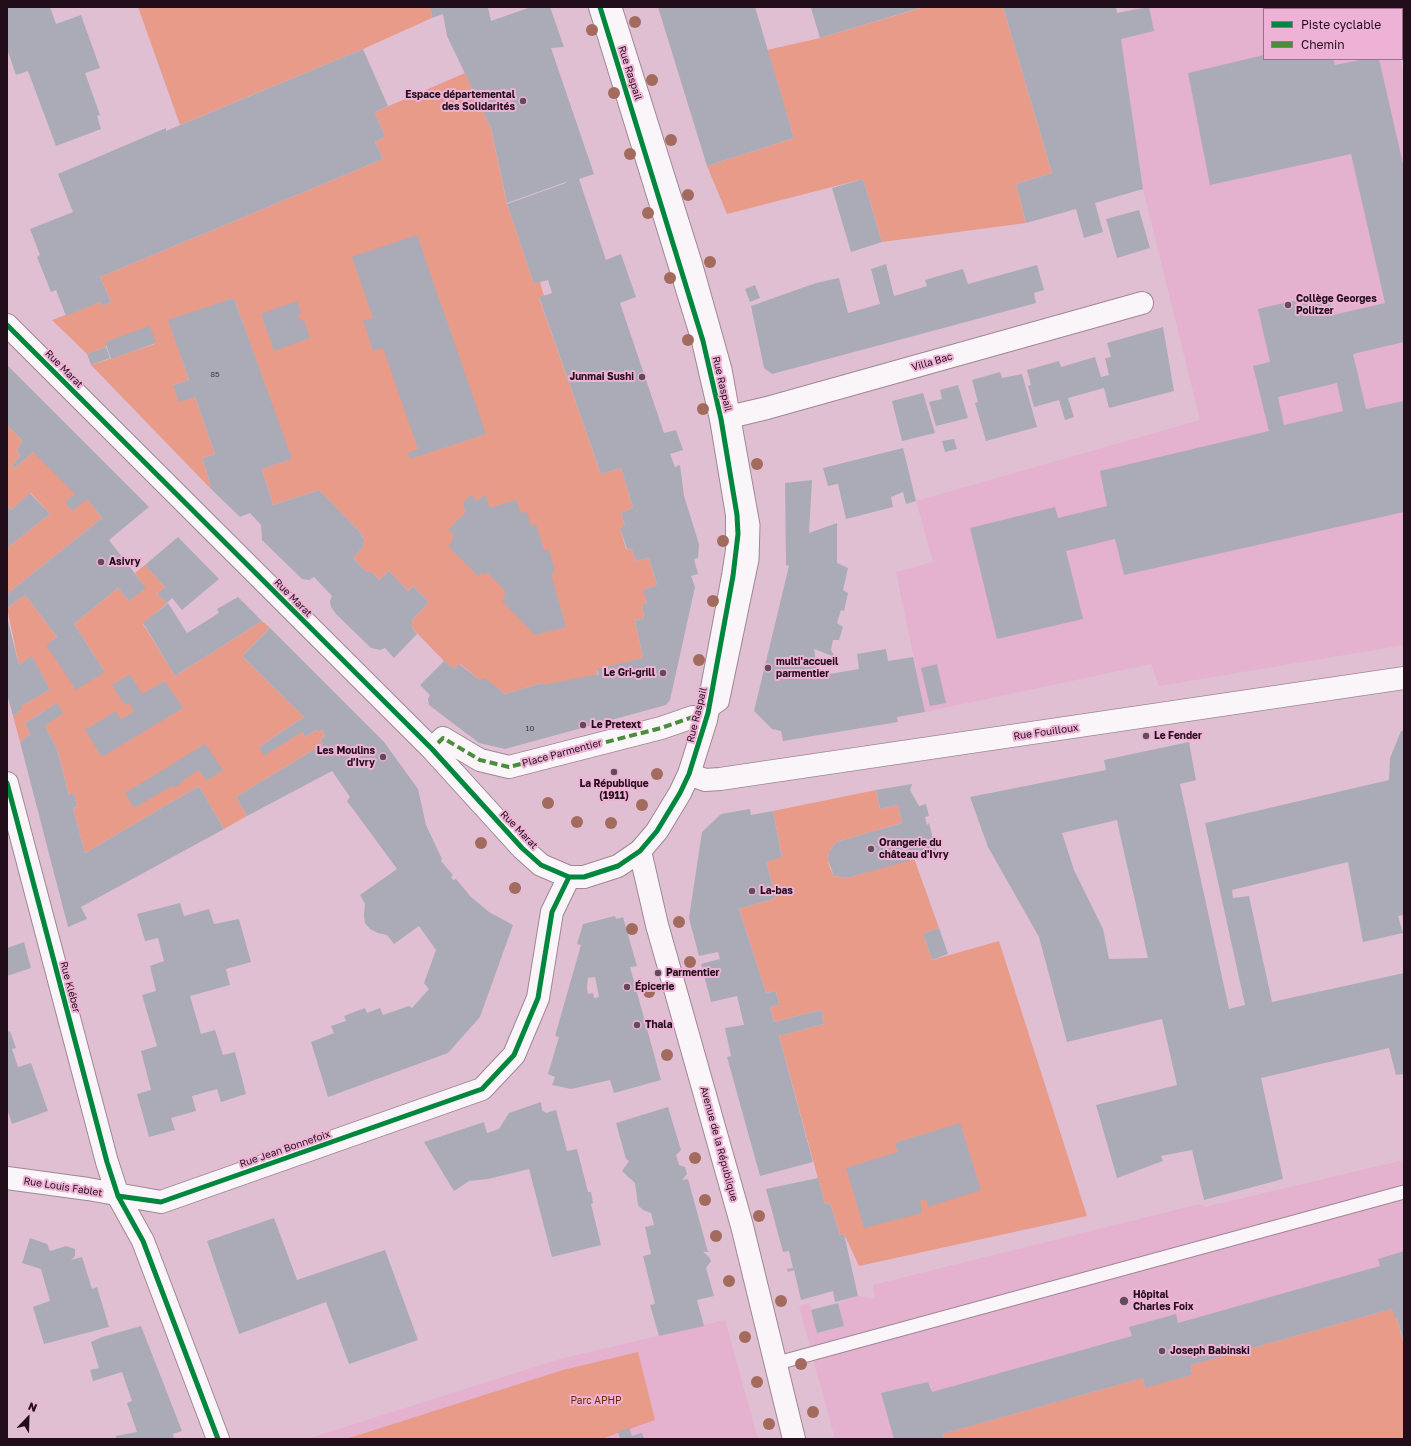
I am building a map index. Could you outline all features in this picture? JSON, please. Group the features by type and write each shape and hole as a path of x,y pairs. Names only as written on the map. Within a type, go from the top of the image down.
{"street":[{"name":"Rue Raspail","path":"600,7 727,417 737,515 737,539 733,576 700,715 689,774 657,831 640,851"},
{"name":"Villa Bac","path":"727,417 767,408 1142,303"},
{"name":"Rue Marat","path":"7,325 432,749 522,848 541,864 569,877"},
{"name":"Rue Fouilloux","path":"689,774 705,780 720,779 1404,678"},
{"name":"Place Parmentier","path":"438,743 443,738 480,760 509,767 661,728 700,715"},
{"name":"Rue Kléber","path":"7,783 107,1162 118,1196"},
{"path":"569,877 584,877 602,872 618,866 640,851"},
{"name":"Avenue de la République","path":"640,851 657,925 742,1226 774,1364 794,1439"},
{"name":"Rue Jean Bonnefoix","path":"118,1196 161,1202 482,1088 514,1055 538,998 552,912 569,877"},
{"name":"Rue Louis Fablet","path":"7,1178 92,1190 118,1196"},
{"path":"118,1196 143,1241 218,1439"}],"lane":[{"path":"615,7 652,121 726,369 727,417"},
{"path":"774,1364 1404,1192"}],"shaded area":[{"name":"Collège Georges Politzer","path":"1139,7 1388,8 1263,8 1263,60 1400,60 1404,77 1404,645 1159,686 1151,664 925,712 896,572 933,562 916,501 1200,420 1143,189 1117,13"},
{"name":"Hôpital Charles Foix","path":"1404,1160 1404,1439 835,1439 799,1306 809,1303 817,1333 844,1326 838,1303 858,1296 875,1299 873,1285 1199,1204 1205,1207"},
{"path":"725,1320 758,1439 307,1439 560,1359"}],"green space":[{"path":"138,7 430,7 432,18 363,49 180,125"},
{"path":"924,7 1003,7 1052,173 1016,184 1026,223 882,242 863,179 727,214 707,166 794,138 767,50 820,38"},
{"path":"465,73 491,128 507,204 534,284 540,282 544,296 539,298 601,474 621,468 633,508 621,513 625,525 620,528 626,549 632,550 636,561 649,558 657,585 644,590 647,603 642,605 644,618 635,621 643,658 597,670 598,674 543,689 542,683 505,694 485,679 480,680 460,664 454,669 444,661 412,628 412,620 429,602 413,586 408,591 389,571 379,580 372,572 367,572 353,558 363,547 363,537 360,532 319,490 273,505 262,469 291,459 234,298 169,321 189,380 173,385 195,397 215,454 202,458 211,486 209,487 91,365 155,344 150,327 106,342 106,347 87,354 52,320 100,302 102,306 111,302 100,277 383,159 375,142 385,137 375,112"},
{"path":"7,425 22,440 17,451 20,456 12,465 15,468 33,452 87,499 102,518 7,594 7,548 50,514 31,493 11,510 7,505"},
{"path":"145,565 165,587 157,594 167,603 143,624 175,676 262,621 270,628 242,656 304,717 259,747 302,732 305,737 316,730 318,732 322,730 325,736 320,739 323,744 236,797 247,816 224,829 199,786 85,853 73,808 77,807 74,794 69,795 57,749 45,726 57,703 25,723 30,734 20,742 13,716 21,710 21,706 50,690 32,657 19,665 7,608 25,595 57,637 47,645 105,672 74,624 118,588 129,601 145,588 135,573"},
{"path":"876,790 880,809 898,805 902,823 836,842 829,852 828,860 830,868 834,876 847,878 914,858 939,928 923,934 932,960 999,941 1087,1216 859,1266 844,1234 840,1235 830,1203 825,1204 779,1036 824,1024 821,1010 774,1022 770,1007 779,1005 776,991 766,993 739,909 776,898 766,862 782,856 773,811"},
{"path":"1392,1309 1397,1318 1404,1346 1404,1439 944,1439 942,1434 1143,1378 1145,1387 1192,1375 1191,1365"},
{"name":"Parc APHP","path":"638,1352 655,1420 601,1439 346,1439 563,1370"}],"building":[{"path":"7,7 50,7 56,24 81,15 100,68 85,73 100,115 97,116 101,129 56,146 28,71 16,75 7,49"},
{"path":"430,7 488,7 491,21 531,7 550,7 564,47 551,48 594,174 579,179 606,260 621,254 636,297 620,303 664,433 676,430 683,450 670,454 675,467 680,465 684,496 699,544 698,558 694,559 698,574 691,576 695,587 670,700 666,705 505,749 479,743 429,705 428,699 430,695 420,685 444,661 454,669 459,664 480,680 485,678 505,694 542,683 543,685 599,674 597,669 643,658 635,621 644,618 642,605 647,603 643,590 657,585 649,558 636,561 632,550 627,549 620,528 625,525 621,513 633,508 621,468 601,474 539,297 552,293 548,280 534,284 507,204 566,182 507,203 491,128 447,36 443,14 432,18"},
{"path":"658,7 755,7 794,138 707,166"},
{"path":"809,7 923,7 820,38 811,8"},
{"path":"1003,7 1116,7 1117,13 1149,7 1154,31 1121,39 1143,189 1095,203 1103,232 1084,238 1076,209 1026,223 1016,184 1052,173"},
{"path":"363,49 388,106 375,112 385,137 375,142 383,159 100,277 111,302 102,306 100,302 66,316 56,290 51,292 37,257 40,255 30,229 73,212 58,174 166,128 166,131"},
{"path":"1263,55 1263,60 1333,60 1335,65 1360,60 1379,60 1404,168 1404,342 1353,354 1366,409 1404,401 1404,512 1124,575 1115,539 1066,551 1083,619 997,639 970,528 1055,507 1058,518 1107,506 1100,471 1269,431 1253,366 1270,362 1258,309 1323,294 1325,300 1329,300 1333,315 1385,303 1351,154 1210,185 1188,73","holes":["1337,383 1343,411 1284,425 1278,397"]},
{"path":"863,179 882,242 851,252 832,188"},
{"path":"1139,210 1150,248 1117,258 1106,219"},
{"path":"417,235 486,434 410,459 408,453 418,449 383,348 373,351 363,321 373,318 352,257"},
{"path":"886,264 894,296 927,286 925,280 963,269 968,284 1037,265 1044,290 1034,293 1036,303 772,374 764,368 751,306 816,283 839,278 848,313 880,304 871,269"},
{"path":"755,285 760,298 750,302 745,289"},
{"path":"234,298 292,459 262,469 273,505 319,490 360,532 363,538 363,547 353,558 367,572 372,572 379,580 389,571 408,591 413,586 429,602 412,620 412,628 417,634 394,658 385,648 380,650 371,648 336,614 331,607 330,601 332,596 314,577 309,580 302,579 262,540 261,525 250,513 240,517 209,487 211,486 202,458 215,454 195,397 179,402 173,385 189,380 168,320"},
{"path":"297,301 301,313 298,315 300,321 304,320 310,338 274,351 261,314"},
{"path":"150,326 156,343 111,359 105,342"},
{"path":"1163,327 1174,391 1109,408 1104,388 1068,398 1074,417 1065,420 1059,400 1034,407 1028,386 1031,385 1027,370 1059,361 1061,367 1095,357 1101,377 1109,375 1105,358 1111,357 1107,343"},
{"path":"106,347 110,358 91,365 87,354"},
{"path":"7,365 149,507 109,540 146,588 129,601 118,588 74,624 105,672 76,690 46,645 57,637 25,595 7,608 7,594 102,518 87,499 72,511 65,502 75,494 33,452 15,468 12,465 20,456 17,451 22,440 7,425"},
{"path":"1000,372 1002,378 1022,374 1037,427 986,441 975,403 978,402 972,380"},
{"path":"958,385 968,418 936,426 929,402 942,399 940,390"},
{"path":"923,393 935,433 902,441 892,401"},
{"path":"954,439 957,449 945,452 942,441"},
{"path":"903,448 916,501 906,504 903,492 891,497 893,507 846,519 838,484 828,486 823,468"},
{"path":"812,480 809,533 837,523 837,563 848,568 843,590 848,593 844,611 841,610 837,623 843,627 839,640 833,640 831,650 835,657 814,649 818,676 859,669 857,654 886,649 888,661 913,657 925,712 897,717 898,722 783,741 781,731 772,729 754,711 789,566 786,565 785,483"},
{"path":"30,493 50,514 7,548 7,505 11,510"},
{"path":"485,494 490,508 516,500 521,513 527,512 531,526 536,524 544,550 549,550 555,572 551,574 566,627 535,635 502,601 506,598 503,595 506,592 487,572 484,575 481,573 478,576 448,546 452,542 453,534 448,530 466,512 463,506 465,501 471,495 478,501"},
{"path":"178,537 219,579 182,610 172,598 167,603 157,594 165,587 145,565"},
{"path":"238,597 262,621 175,676 143,623 168,603 187,633 219,613 217,609"},
{"path":"7,617 19,665 32,656 50,690 21,706 21,710 13,716 7,694"},
{"path":"270,628 384,742 418,789 426,825 442,859 441,861 453,875 451,877 453,880 456,879 471,897 489,912 513,925 480,1017 448,1053 328,1097 311,1042 334,1033 331,1026 346,1021 344,1016 365,1008 367,1013 380,1008 383,1015 409,1006 412,1008 429,989 424,983 436,950 419,926 394,944 387,935 370,929 365,923 365,904 360,895 397,869 347,801 350,797 332,771 247,816 236,797 323,744 320,739 325,736 322,730 318,732 316,730 305,737 302,732 264,756 259,747 304,717 242,656"},
{"path":"937,664 946,703 930,706 921,668"},
{"path":"130,674 142,694 165,681 183,708 102,757 85,730 116,711 120,719 134,712 129,703 125,705 112,685"},
{"path":"57,703 63,713 45,726 57,749 69,795 74,793 77,807 73,808 85,853 199,786 224,829 81,907 87,919 68,927 20,742 30,734 25,723"},
{"path":"1404,730 1404,915 1398,916 1403,933 1363,942 1348,862 1232,890 1233,898 1249,896 1272,1002 1404,973 1404,1074 1396,1075 1389,1048 1261,1078 1283,1179 1204,1200 1192,1150 1161,1156 1163,1161 1117,1178 1096,1105 1177,1085 1162,1019 1067,1042 1039,937 988,847 970,797 1106,770 1104,760 1189,742 1196,780 1180,784 1229,1009 1245,1005 1205,823 1389,780 1390,758 1401,731","holes":["1117,820 1148,958 1109,959 1103,929 1074,870 1062,833"]},
{"path":"205,744 223,770 206,781 199,770 183,780 183,782 174,788 172,786 134,808 125,793"},
{"path":"912,784 910,790 919,806 926,804 929,816 925,817 927,825 929,823 937,853 847,878 834,876 828,860 829,852 836,842 902,823 898,805 880,809 876,790"},
{"path":"750,809 751,815 773,811 782,857 766,862 776,898 739,909 766,993 776,991 779,1005 770,1007 774,1022 821,1010 824,1024 779,1036 813,1162 760,1176 727,1057 731,1056 725,1028 744,1025 737,996 711,1002 701,964 720,959 718,952 699,956 689,918 702,832 721,814"},
{"path":"180,903 184,916 209,909 214,924 239,919 251,962 226,969 230,985 190,996 201,1034 215,1030 223,1055 235,1052 246,1094 221,1102 217,1089 192,1096 196,1111 171,1118 175,1130 149,1137 137,1094 151,1090 141,1051 157,1046 142,995 156,991 150,966 164,961 158,938 145,941 137,914"},
{"path":"615,916 616,919 623,917 637,966 630,967 661,1080 614,1093 610,1080 571,1089 552,1085 555,1077 548,1074 559,1037 555,1036 581,945 577,944 583,924","holes":["595,977 599,997 594,998 593,993 588,994 588,978"]},
{"path":"939,928 948,954 932,960 923,934"},
{"path":"24,942 31,968 7,976 7,948"},
{"path":"10,1031 16,1048 12,1049 18,1067 31,1063 48,1111 12,1124 7,1109 7,1032"},
{"path":"541,1102 542,1110 546,1113 556,1110 567,1151 577,1149 588,1192 591,1192 593,1203 591,1204 601,1245 552,1257 529,1169 488,1179 469,1181 454,1191 424,1142 484,1122 487,1133 499,1129 509,1113"},
{"path":"668,1107 681,1150 676,1155 679,1165 685,1167 687,1174 682,1180 688,1179 708,1252 703,1252 711,1261 706,1268 714,1296 697,1300 704,1326 659,1336 650,1305 655,1304 643,1256 651,1254 645,1227 654,1225 651,1213 643,1210 638,1205 635,1183 622,1171 629,1161 626,1159 616,1123"},
{"path":"960,1123 981,1190 928,1207 926,1199 920,1201 922,1213 864,1228 846,1168 898,1152 895,1143"},
{"path":"818,1178 825,1204 830,1203 840,1235 844,1234 858,1296 835,1302 833,1291 801,1300 794,1270 788,1272 787,1269 793,1268 789,1251 783,1252 766,1189"},
{"path":"274,1218 297,1280 385,1250 418,1340 349,1364 326,1302 239,1334 207,1241"},
{"path":"30,1238 47,1244 50,1251 66,1246 75,1249 75,1256 71,1260 82,1257 92,1289 97,1287 109,1327 44,1344 33,1307 50,1301 41,1269 22,1263"},
{"name":"Joseph Babinski","path":"1404,1251 1404,1343 1397,1318 1395,1318 1392,1309 1191,1365 1192,1375 1145,1388 1143,1378 942,1434 944,1439 894,1439 881,1393 928,1382 932,1392 1132,1336 1129,1327 1176,1314 1178,1323 1380,1266 1378,1259"},
{"path":"838,1303 844,1326 817,1333 811,1310"},
{"path":"141,1326 182,1431 173,1434 174,1439 116,1439 116,1436 137,1432 127,1403 132,1401 122,1372 93,1381 90,1370 99,1368 91,1342 102,1337"},
{"path":"629,1428 632,1436 642,1433 644,1439 620,1439 618,1432"}],"marked path":[{"path":"438,743 443,738 480,760 509,767 661,728 693,717"}],"cycle path":[{"path":"7,325 432,749 522,848 541,865 569,877 584,877 618,866 640,851 657,831 680,793 689,774 708,713 733,576 738,534 737,515 721,419 703,341 600,7"},
{"path":"7,783 107,1162 118,1196 143,1241 218,1439"},
{"path":"118,1196 161,1202 482,1089 514,1055 538,998 552,912 569,877"}],"place":[{"name":"Espace départemental des Solidarités","path":"523,101"},
{"name":"Collège Georges Politzer","path":"1288,305"},
{"name":"Junmai Sushi","path":"642,377"},
{"name":"Asivry","path":"101,562"},
{"name":"multi'accueil parmentier","path":"768,668"},
{"name":"Le Gri-grill","path":"663,673"},
{"name":"Le Pretext","path":"583,725"},
{"name":"Le Fender","path":"1146,736"},
{"name":"Les Moulins d'Ivry","path":"383,757"},
{"name":"La République (1911)","path":"614,772"},
{"name":"Orangerie du château d'Ivry","path":"871,849"},
{"name":"La-bas","path":"752,891"},
{"name":"Parmentier","path":"658,973"},
{"name":"Épicerie","path":"627,987"},
{"name":"Thala","path":"637,1025"},
{"name":"Hôpital Charles Foix","path":"1124,1301"},
{"name":"Joseph Babinski","path":"1162,1351"}]}
